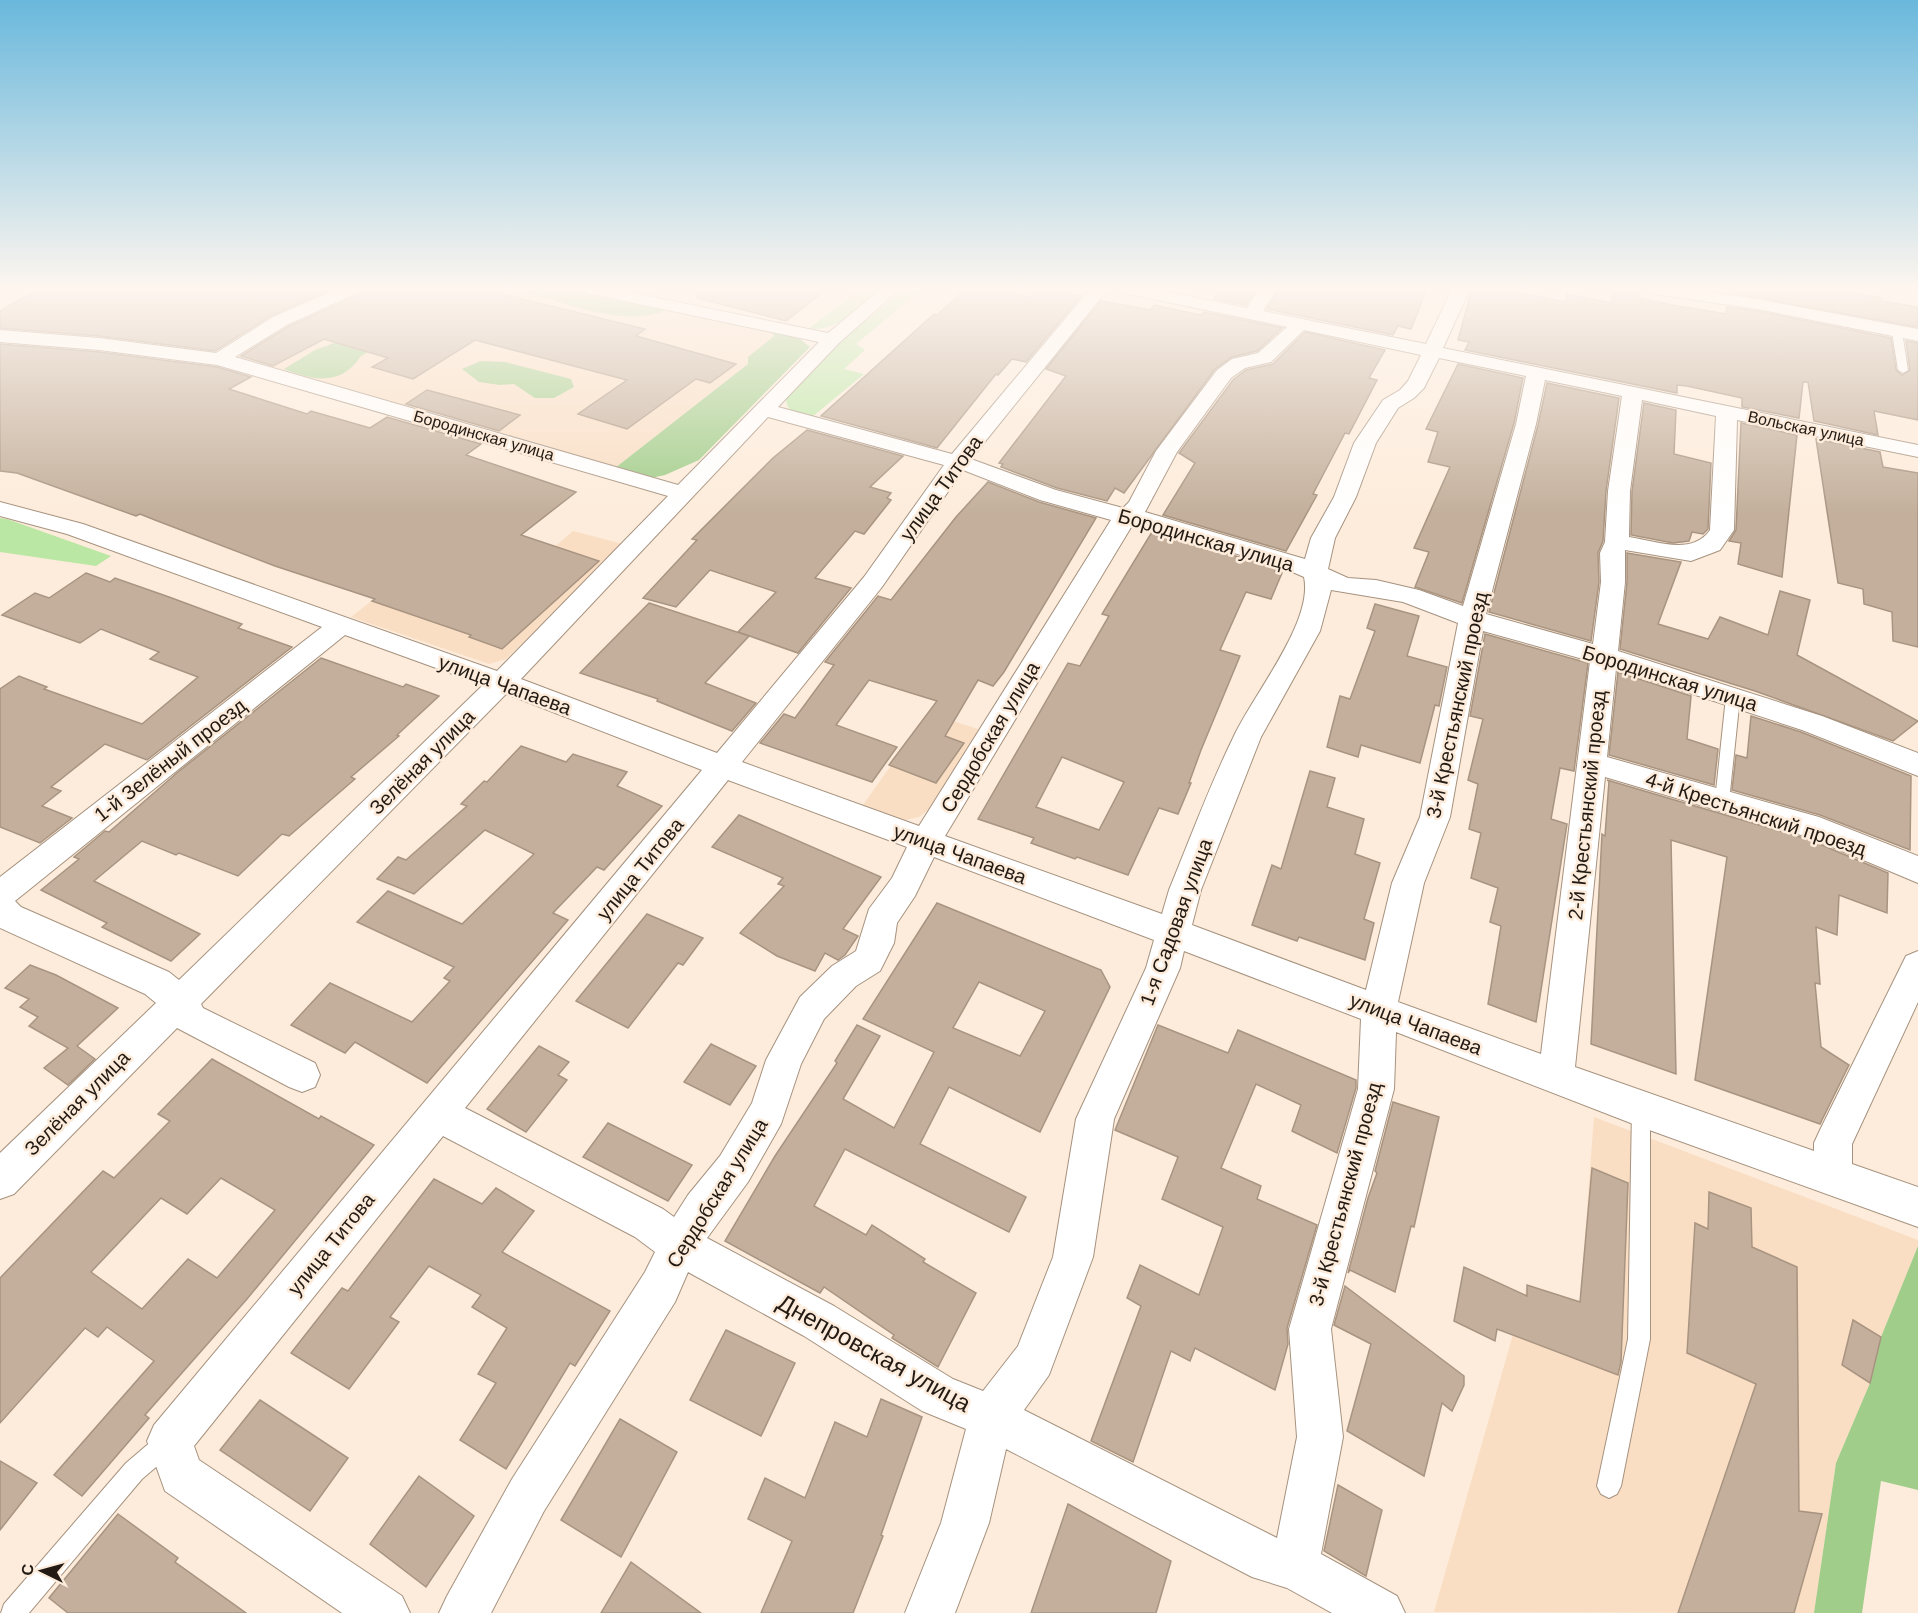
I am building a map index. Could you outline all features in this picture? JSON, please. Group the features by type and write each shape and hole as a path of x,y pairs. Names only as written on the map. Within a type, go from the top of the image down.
{"street":[{"name":"Бородинская улица","path":"240,364 684,494"},
{"name":"Зелёная улица","path":"0,1179 501,682 808,364"},
{"name":"улица Титова","path":"170,1441 873,582 958,463 1038,364"},
{"name":"Сердобская улица","path":"464,1613 528,1495 660,1287 679,1245 702,1209 734,1169 768,1111 784,1060 812,1008 844,976 868,962 877,943 881,919 904,887 926,841 1120,524 1139,505 1167,451 1224,374 1237,364"},
{"name":"1-я Садовая улица","path":"930,1613 965,1523 991,1417 1034,1360 1073,1257 1095,1119 1164,969 1185,890 1247,737 1307,631 1319,590 1315,573 1323,538 1345,497 1365,443 1390,404 1407,394 1417,384 1426,364"},
{"name":"Вольская улица","path":"1496,364 1918,451"},
{"name":"3-й Крестьянский проезд","path":"1295,1566 1320,1437 1310,1329 1376,1089 1379,1010 1408,883 1435,817 1472,619 1526,424 1537,372"},
{"name":"2-й Крестьянский проезд","path":"1556,1076 1613,582 1612,553 1617,542 1619,491 1633,392"},
{"name":"Бородинская улица","path":"765,410 958,463 1048,495 1105,512 1130,515 1288,561 1344,586 1376,588 1410,596 1472,619 1604,656 1812,723 1918,765"},
{"path":"1617,542 1691,555 1712,545 1722,530 1727,412"},
{"name":"улица Чапаева","path":"0,509 75,529 501,682 1641,1109 1918,1207"},
{"name":"1-й Зелёный проезд","path":"0,895 340,626"},
{"name":"4-й Крестьянский проезд","path":"1592,763 1819,829 1918,870"},
{"path":"0,906 9,917 157,983 179,1001 191,1018 302,1075"},
{"path":"1833,1177 1833,1143 1918,966"},
{"name":"Днепровская улица","path":"438,1115 649,1223 679,1245 819,1321 938,1395 991,1417 1269,1560 1295,1566 1380,1613"},
{"path":"170,1441 181,1475 385,1613"}],"lane":[{"path":"1902,364 1903,370"},
{"path":"1722,801 1733,697"},
{"path":"1609,1486 1639,1340 1641,1109"},
{"path":"13,1613 134,1471 170,1441"}],"shaded area":[{"path":"250,364 748,364 615,468"},
{"path":"573,531 623,544 506,659 489,664 351,617 414,568 500,594"},
{"path":"928,713 984,731 934,805 919,817 905,820 863,805"},
{"path":"1594,1117 1918,1240 1918,1246 1881,1337 1870,1383 1836,1463 1814,1613 1434,1612 1527,1285 1580,1301"}],"green space":[{"path":"292,364 354,364 345,372 326,378 306,376 284,369"},
{"path":"473,364 514,364 571,379 574,387 554,398 535,398 514,384 479,382 462,369"},
{"path":"748,364 793,364 699,460 665,475 651,478 615,468"},
{"path":"819,364 849,364 844,369 864,374 812,417 791,410 786,398"},
{"path":"0,518 111,556 96,566 0,552"},
{"path":"1918,1246 1918,1490 1881,1481 1862,1613 1814,1613 1836,1463 1870,1383 1881,1337"}],"building":[{"path":"0,364 196,364 217,367 251,377 229,389 307,414 311,411 370,428 387,417 481,444 466,455 576,492 521,535 599,561 502,649 469,637 471,635 372,601 375,599 275,566 140,514 136,516 17,473 0,471"},
{"path":"377,364 436,364 413,379 372,367"},
{"path":"567,364 736,364 710,383 696,379 627,429 578,414 627,380"},
{"path":"878,364 1007,364 998,375 996,374 937,448 821,416"},
{"path":"1050,364 1222,364 1215,369 1124,493 1115,488 1107,501 1057,488 1001,467 1003,464 999,463 1066,376 1046,369"},
{"path":"1272,364 1377,364 1369,378 1377,380 1349,434 1345,433 1313,494 1317,495 1286,551 1163,515 1195,463 1179,453 1233,380 1246,370"},
{"path":"1458,364 1523,378 1514,423 1462,603 1415,587 1429,552 1414,548 1450,467 1428,462 1438,432 1426,429"},
{"path":"1535,364 1895,364 1896,370 1902,375 1910,370 1909,364 1918,364 1918,420 1874,411 1878,435 1814,421 1808,382 1803,382 1799,418 1742,407 1742,398 1687,386 1677,385 1677,393"},
{"path":"1547,383 1619,398 1606,491 1603,541 1598,553 1599,582 1591,641 1489,612"},
{"path":"427,390 520,415 499,431 406,404"},
{"path":"1644,403 1676,410 1674,454 1711,463 1708,529 1703,534 1692,532 1689,541 1673,543 1631,535 1632,491"},
{"path":"1741,423 1797,435 1782,577 1738,564 1741,543 1729,541 1736,530"},
{"path":"807,430 903,456 870,487 891,493 887,498 891,500 864,534 855,531 815,578 851,588 798,653 738,632 776,592 710,570 676,607 643,598 697,540 692,539 773,458"},
{"path":"1816,439 1880,452 1883,467 1918,473 1918,647 1893,641 1892,612 1864,604 1863,589 1838,583"},
{"path":"988,482 1039,502 1096,518 1004,672 993,686 978,680 945,736 964,743 936,783 889,765 937,701 869,680 836,725 897,747 872,782 760,743 784,714 795,718 834,665 825,662 878,596 891,600 956,517"},
{"path":"1152,532 1277,568 1275,571 1282,573 1271,599 1246,592 1220,650 1240,656 1201,750 1189,783 1191,783 1178,814 1159,808 1128,875 1031,843 1034,838 978,819 1068,663 1080,666 1109,616 1102,614","holes":["1062,757 1124,782 1099,830 1036,807"]},
{"path":"1627,553 1681,562 1658,624 1708,639 1720,617 1768,635 1780,591 1810,600 1797,655 1918,721 1893,741 1755,691 1620,649 1627,582"},
{"path":"86,573 110,582 115,578 169,597 242,624 238,628 292,647 147,760 105,744 51,787 61,791 42,806 72,818 40,843 0,827 0,689 19,676 47,687 44,689 142,724 198,677 150,659 159,652 101,629 80,643 2,615 35,593 49,598"},
{"path":"649,603 749,636 705,683 756,703 732,731 657,701 658,699 580,673"},
{"path":"1375,604 1419,616 1407,656 1447,667 1439,706 1435,705 1420,763 1361,745 1358,757 1327,747 1340,696 1350,699 1375,631 1367,628"},
{"path":"1485,634 1588,663 1574,771 1560,768 1551,819 1567,824 1536,1022 1488,1004 1501,926 1490,922 1498,888 1471,878 1481,833 1469,829 1478,784 1468,780 1483,719 1470,716"},
{"path":"321,658 403,687 406,684 439,696 397,735 399,736 351,777 355,779 289,836 282,834 238,876 142,841 94,881 200,934 171,961 102,927 107,923 41,890 79,859 74,857 105,831 109,832 178,772"},
{"path":"1618,672 1691,696 1687,739 1718,749 1714,785 1609,755"},
{"path":"1751,716 1801,732 1911,776 1910,850 1820,815 1732,790 1736,755 1747,758"},
{"path":"521,746 566,762 573,754 627,772 617,786 662,806 604,870 597,867 553,913 568,920 427,1083 355,1042 345,1053 291,1025 330,983 412,1022 450,981 444,978 454,967 357,922 388,891 462,924 534,854 485,830 414,894 377,879 398,857 406,860 467,806 461,804 484,781 487,782"},
{"path":"1310,771 1335,778 1327,807 1364,819 1355,854 1380,863 1364,919 1374,923 1365,960 1299,937 1297,941 1252,925 1272,865 1281,869"},
{"path":"1607,780 1810,840 1888,873 1887,913 1839,895 1837,935 1816,927 1820,984 1815,983 1821,1047 1849,1065 1820,1124 1695,1080 1727,857 1671,840 1676,1074 1591,1044 1602,834 1605,836 1609,781"},
{"path":"739,815 881,877 843,929 858,936 845,955 838,960 825,953 815,971 777,956 740,933 784,886 778,884 783,878 712,847"},
{"path":"937,903 1101,970 1110,987 1040,1132 949,1087 920,1144 1026,1197 1009,1232 845,1149 814,1206 866,1235 872,1225 925,1259 923,1262 976,1293 938,1367 892,1338 894,1335 824,1287 820,1293 725,1241 775,1156 837,1063 835,1061 857,1025 880,1036 843,1099 894,1128 934,1052 863,1019","holes":["979,982 1045,1011 1020,1056 953,1028"]},
{"path":"647,914 703,938 683,965 678,963 628,1028 576,1001"},
{"path":"30,965 56,975 118,1008 77,1046 95,1059 68,1085 44,1068 68,1048 29,1026 38,1017 20,1007 29,999 5,988"},
{"path":"1158,1025 1228,1053 1238,1030 1356,1080 1356,1088 1337,1153 1292,1131 1301,1105 1256,1084 1221,1168 1261,1186 1257,1199 1317,1225 1287,1328 1288,1344 1275,1390 1195,1348 1190,1361 1171,1351 1133,1462 1091,1441 1141,1306 1127,1298 1140,1265 1199,1295 1223,1227 1162,1199 1178,1157 1115,1130"},
{"path":"711,1044 756,1066 730,1105 684,1082"},
{"path":"539,1046 569,1062 558,1075 567,1080 526,1132 487,1109"},
{"path":"212,1059 319,1119 321,1116 374,1145 247,1299 145,1415 149,1418 82,1496 54,1475 154,1361 107,1327 98,1337 85,1328 0,1423 0,1278 103,1171 114,1178 170,1121 158,1114","holes":["221,1178 275,1210 217,1278 188,1259 142,1309 91,1272 161,1198 187,1214"]},
{"path":"1393,1102 1439,1117 1414,1227 1411,1226 1395,1292 1350,1270 1348,1273 1377,1173 1375,1171"},
{"path":"608,1123 692,1165 668,1201 583,1157"},
{"path":"1592,1168 1628,1183 1621,1362 1618,1375 1497,1329 1495,1341 1454,1321 1464,1267 1527,1296 1527,1285 1580,1302"},
{"path":"434,1179 482,1204 496,1188 534,1211 502,1252 610,1311 575,1366 570,1363 506,1469 460,1440 496,1383 478,1374 507,1328 472,1307 481,1295 429,1266 390,1317 399,1322 349,1389 291,1353 342,1288 348,1291"},
{"path":"1709,1192 1751,1208 1752,1247 1797,1267 1799,1511 1822,1514 1794,1613 1678,1613 1756,1384 1687,1353 1695,1223 1708,1229"},
{"path":"1345,1286 1464,1376 1464,1385 1452,1411 1442,1403 1424,1476 1347,1431 1371,1344 1334,1325"},
{"path":"1853,1320 1881,1337 1870,1383 1842,1365"},
{"path":"726,1330 795,1363 761,1436 690,1400"},
{"path":"881,1399 922,1417 881,1535 883,1536 853,1613 761,1613 792,1541 748,1519 765,1478 805,1498 835,1422 867,1437"},
{"path":"260,1400 348,1458 310,1511 220,1450"},
{"path":"620,1419 677,1452 621,1557 561,1520"},
{"path":"0,1461 37,1483 0,1530"},
{"path":"419,1476 474,1516 426,1587 370,1544"},
{"path":"1338,1485 1382,1510 1366,1576 1324,1551"},
{"path":"1068,1504 1171,1561 1156,1613 1031,1613"},
{"path":"118,1514 178,1558 175,1562 246,1613 68,1613 49,1598"},
{"path":"631,1562 701,1613 601,1613"}]}
